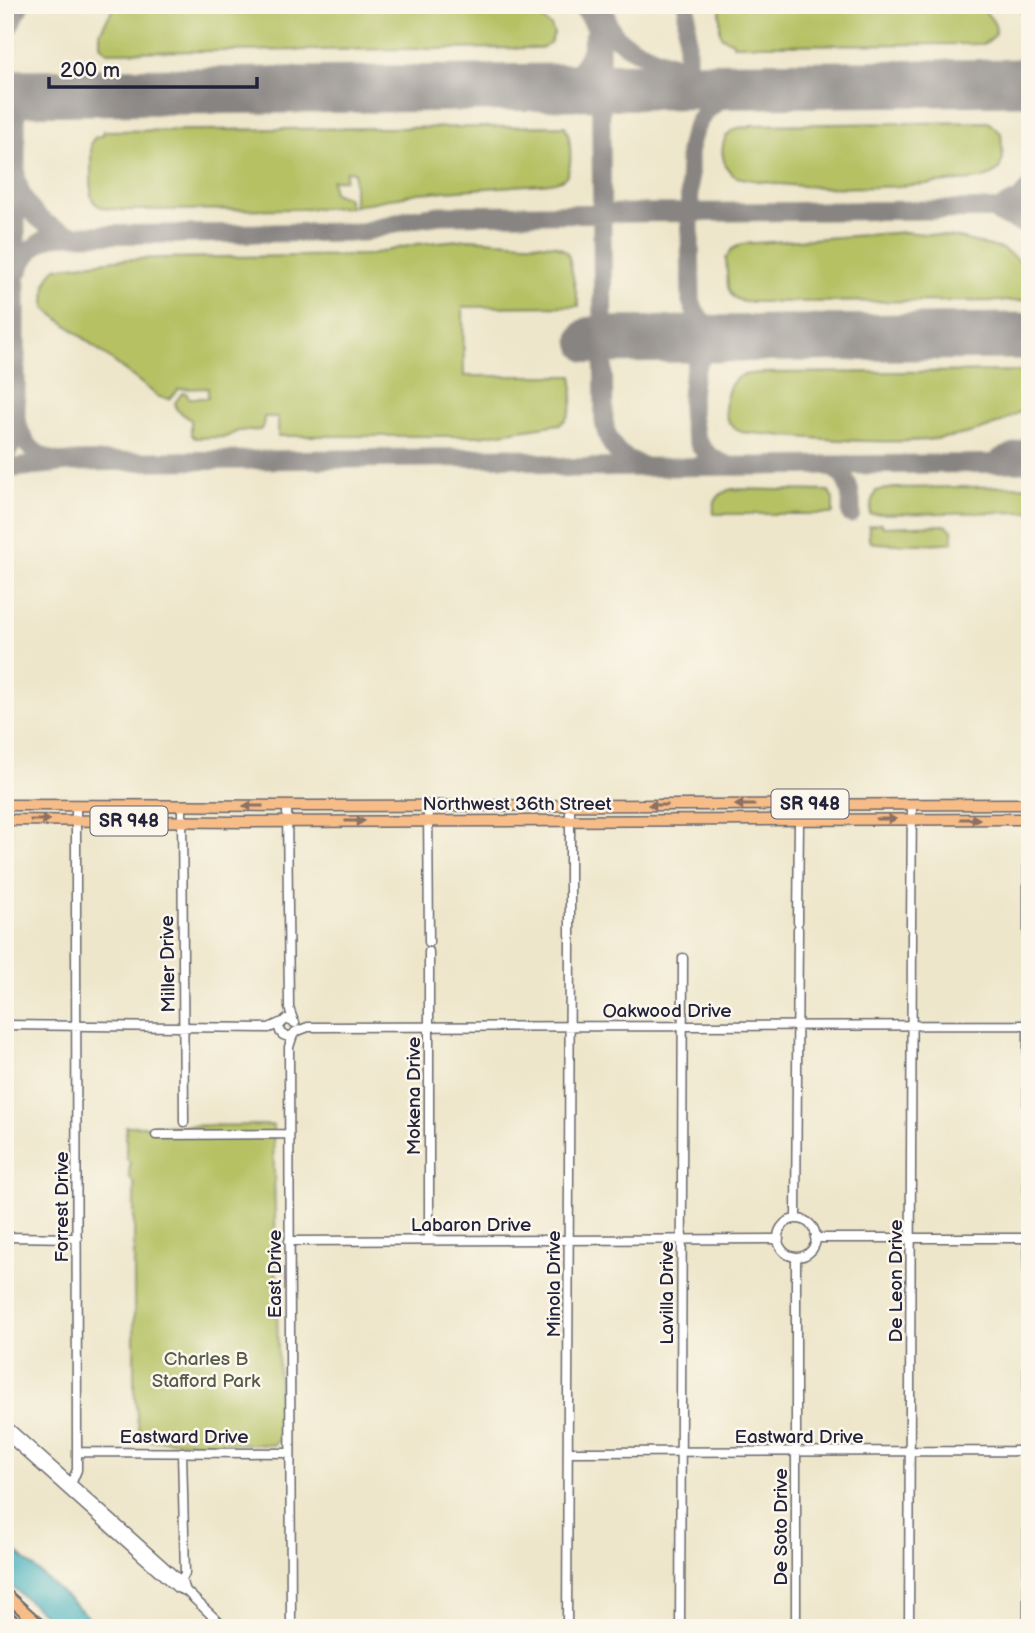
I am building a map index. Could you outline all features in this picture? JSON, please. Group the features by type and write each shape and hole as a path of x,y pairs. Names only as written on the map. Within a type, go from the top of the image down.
{"highway":[{"path":"5,1594 43,1628"},
{"path":"5,1614 21,1628"}],"main road":[{"path":"799,820 804,812 828,810 839,804"},
{"name":"Northwest 36th Street","path":"5,805 1029,804"},
{"path":"708,805 708,820"},
{"name":"Northwest 36th Street","path":"5,820 1029,819"}],"street":[{"name":"De Leon Drive","path":"909,1628 912,804"},
{"path":"1028,1628 1029,804"},
{"name":"Forrest Drive","path":"70,1486 77,1470 76,805"},
{"name":"Minola Drive","path":"567,1628 570,805"},
{"name":"Miller Drive","path":"182,806 184,1122"},
{"path":"287,806 289,1008 294,1028"},
{"path":"428,806 429,942"},
{"path":"796,1219 799,820"},
{"name":"Mokena Drive","path":"429,952 429,1239"},
{"name":"Lavilla Drive","path":"680,1628 683,958"},
{"path":"282,1034 282,1022 289,1008"},
{"path":"269,1028 289,1019 294,1028"},
{"path":"5,1025 269,1028 282,1034"},
{"name":"Oakwood Drive","path":"294,1028 1030,1025"},
{"path":"282,1034 294,1028"},
{"name":"East Drive","path":"291,1628 289,1047 294,1028"},
{"name":"East Drive","path":"282,1034 289,1047"},
{"path":"156,1135 289,1134"},
{"path":"796,1219 809,1224 815,1238 810,1251 796,1258 783,1252 779,1239 785,1223 796,1219"},
{"path":"5,1237 77,1238"},
{"path":"815,1238 1029,1238"},
{"name":"Labaron Drive","path":"289,1241 779,1239"},
{"name":"De Soto Drive","path":"796,1258 796,1628"},
{"path":"5,1424 177,1588 186,1591"},
{"path":"5,1434 181,1581 186,1591 225,1628"},
{"name":"Eastward Drive","path":"569,1452 1029,1451"},
{"name":"Eastward Drive","path":"77,1452 290,1453"},
{"path":"181,1581 185,1573 182,1452"}],"green space":[{"path":"115,5 525,5 551,26 554,34 550,43 541,48 107,52 100,45 100,32"},
{"path":"720,5 977,5 992,19 996,30 995,35 983,44 733,45 733,42 722,37 720,32"},
{"path":"988,122 1001,133 1003,158 999,169 994,173 975,180 869,187 789,185 737,177 727,168 723,155 724,141 728,135 735,129 750,125"},
{"path":"565,126 570,145 569,169 563,179 553,183 418,193 354,206 354,172 346,171 345,180 332,180 333,193 347,197 350,207 302,209 124,210 99,206 91,195 91,143 94,138 103,135 104,131"},
{"path":"906,232 955,237 1002,249 1030,268 1030,298 1021,301 743,302 733,297 728,288 726,258 732,249 742,244"},
{"path":"469,239 555,245 566,251 569,257 579,306 463,307 464,376 573,376 571,409 560,424 480,436 278,436 278,417 264,417 260,430 238,431 226,437 195,438 191,434 191,420 177,410 175,403 182,393 186,393 189,398 208,398 208,388 179,389 170,399 159,397 45,308 47,281 56,268 115,260 158,258 367,255 417,244"},
{"path":"1030,371 1028,407 999,423 972,433 941,438 907,441 837,440 741,432 729,423 725,411 726,398 733,382 750,374"},
{"path":"1030,486 1030,512 870,514 876,491 894,488"},
{"path":"732,489 829,491 833,499 833,514 714,514 717,498"},
{"path":"882,523 883,527 945,525 952,530 953,542 871,542 869,526"},
{"name":"Charles B Stafford Park","path":"273,1125 280,1439 273,1445 140,1440 134,1390 134,1184 129,1176 130,1162 126,1158 126,1126"}],"water":[{"path":"5,1542 101,1628 59,1628 5,1580"}],"taxiway":[{"path":"5,35 20,5"},
{"path":"580,5 606,30 634,49 664,62 729,76 832,84"},
{"path":"604,5 608,24 616,36"},
{"path":"687,5 687,85"},
{"path":"1027,5 1030,9"},
{"path":"590,17 598,31 600,45 604,421 608,437 620,455 641,465"},
{"path":"551,87 567,80 580,69 589,56 593,38"},
{"path":"969,82 1010,75 1030,58"},
{"path":"742,339 710,329 699,317 691,301 689,151 696,126 702,116 718,101 752,85"},
{"path":"991,85 1030,90"},
{"path":"5,456 13,442 16,427 16,93"},
{"path":"17,181 25,201 37,217 54,228 75,235 363,232 412,219 440,215 1030,209"},
{"path":"1003,207 1019,200 1030,188"},
{"path":"999,214 1030,227"},
{"path":"19,271 27,255 38,244 53,237 70,235"},
{"path":"728,465 710,456 698,442 691,416 691,393 695,370 705,353 724,342 738,339"},
{"path":"17,420 22,436 31,448 43,457 59,462"},
{"path":"1000,458 1030,446"},
{"path":"5,469 69,462 512,457 566,468 1030,463"},
{"path":"825,465 844,478 850,491 851,514"}],"runway":[{"path":"5,93 1030,82"},
{"path":"592,340 1030,336"}]}
